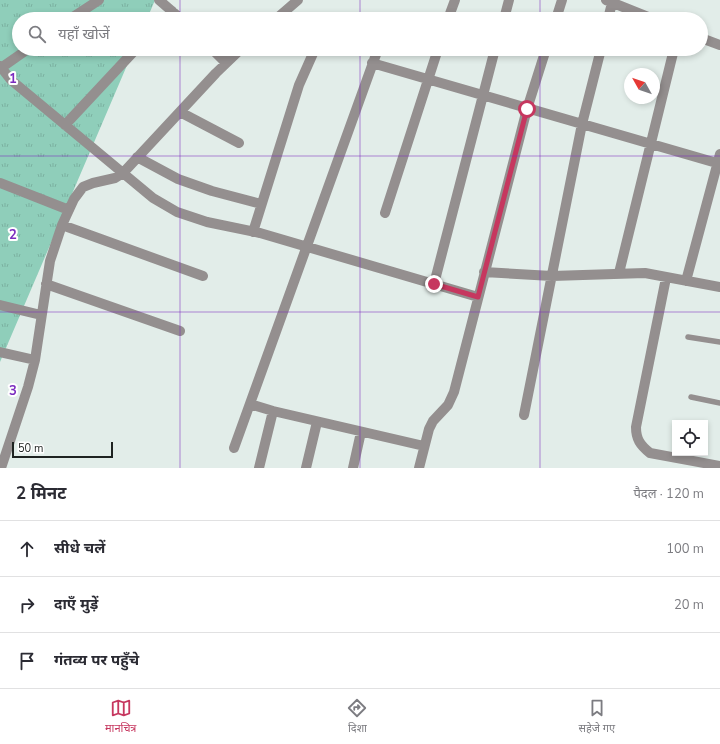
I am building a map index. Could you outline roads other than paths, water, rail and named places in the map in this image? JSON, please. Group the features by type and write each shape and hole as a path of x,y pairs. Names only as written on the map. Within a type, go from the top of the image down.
{"street":[{"path":"81,12 99,0"},
{"path":"159,0 172,11"},
{"path":"284,12 298,0"},
{"path":"451,12 455,0"},
{"path":"506,12 509,0"},
{"path":"558,12 562,0"},
{"path":"608,12 609,1 636,12"},
{"path":"708,41 720,45"},
{"path":"18,56 1,67 11,80 153,198 177,212 207,222 252,232 478,297"},
{"path":"65,125 129,56"},
{"path":"219,56 226,63"},
{"path":"1,468 36,360 41,315 50,261 62,225 74,199 83,188 93,183 115,178 123,173 234,56"},
{"path":"252,232 299,85 312,56"},
{"path":"234,448 372,63 373,56"},
{"path":"385,214 436,56"},
{"path":"434,284 482,96 494,56"},
{"path":"419,468 424,446 433,421 448,405 454,392 527,109 544,56"},
{"path":"524,415 582,124 599,56"},
{"path":"619,273 672,56"},
{"path":"372,63 428,78 527,109 651,144 719,161 686,281"},
{"path":"180,112 239,143"},
{"path":"137,157 178,179 212,191 261,204"},
{"path":"0,183 69,210"},
{"path":"62,225 203,276"},
{"path":"484,272 552,276 645,273 720,287"},
{"path":"666,278 636,427 636,438 643,448 650,453 720,466"},
{"path":"46,284 180,331"},
{"path":"0,305 41,315"},
{"path":"0,352 36,360"},
{"path":"250,404 316,422 424,446"},
{"path":"259,468 273,411"},
{"path":"306,468 316,422"},
{"path":"354,468 361,432"}],"lane":[{"path":"688,337 720,342"},
{"path":"692,397 720,403"}]}
